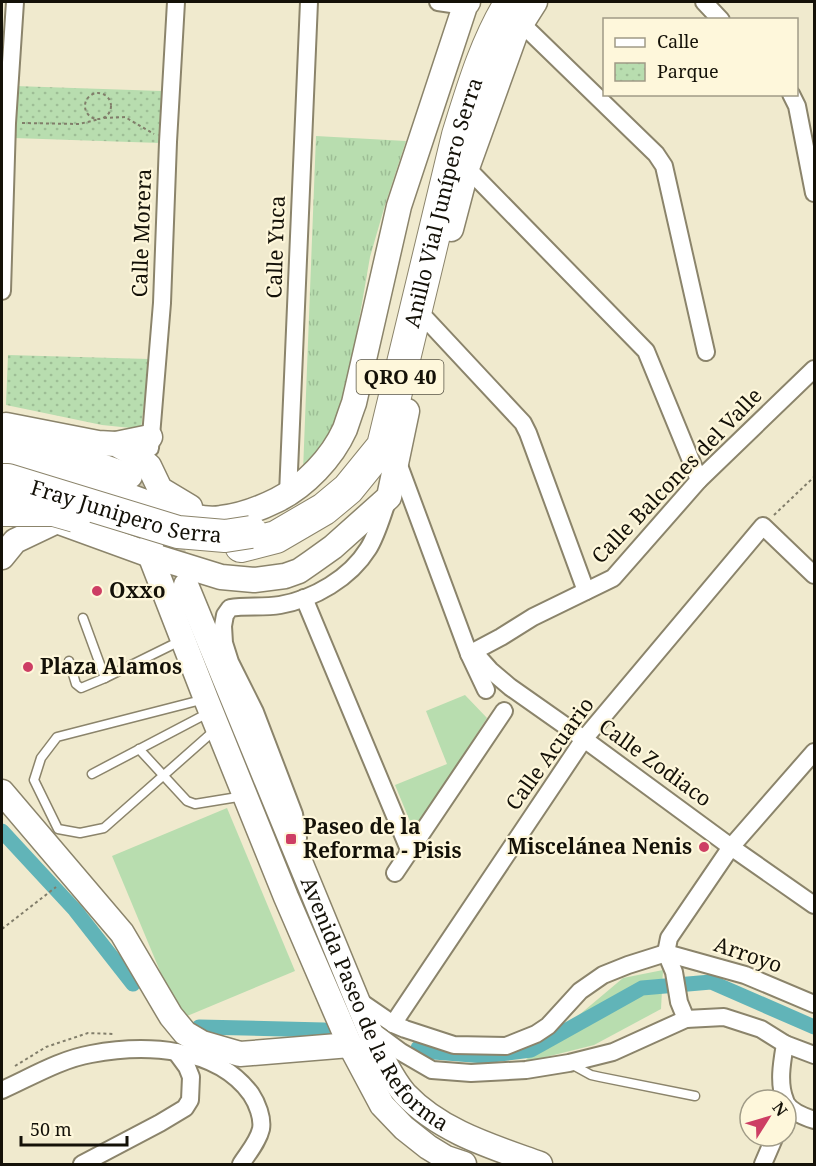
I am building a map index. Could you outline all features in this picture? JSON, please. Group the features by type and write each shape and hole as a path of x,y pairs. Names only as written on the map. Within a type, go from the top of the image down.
{"highway":[{"name":"Anillo Vial Junípero Serra","path":"457,136 474,3"},
{"name":"Anillo Vial Junípero Serra","path":"246,539 276,537 324,508 348,489 383,446 457,136 497,23 516,19"},
{"name":"Fray Junipero Serra","path":"2,480 178,532 246,539"},
{"name":"Fray Junipero Serra","path":"2,510 54,510 185,548 246,539"}],"street":[{"path":"2,291 5,132 15,2"},
{"name":"Calle Morera","path":"139,471 150,437 162,303 176,2"},
{"name":"Calle Yuca","path":"288,494 309,2"},
{"path":"221,577 195,564 188,549 189,535 200,527 258,509 288,494 309,478 326,460 344,431 354,403 399,206 474,3 438,2"},
{"path":"535,2 516,19 457,136 467,168 646,351 699,480"},
{"path":"704,2 719,18"},
{"path":"516,19 656,154 664,166 706,352"},
{"path":"792,96 798,106 814,193"},
{"path":"290,907 301,913 310,910 313,900 306,877 294,814 255,712 230,662 224,643 225,615 230,608 283,605 304,598 339,580 368,548 389,497 426,319 467,168"},
{"path":"426,319 523,423 586,591"},
{"name":"Calle Balcones del Valle","path":"472,653 532,617 613,578 699,480 814,369"},
{"path":"4,444 116,444 150,437"},
{"path":"4,444 139,471 160,489 196,512 220,519"},
{"path":"4,444 32,465 58,471 188,516 220,519"},
{"path":"2,493 133,532 139,527 148,503 137,456 116,444"},
{"path":"396,460 486,690"},
{"path":"2,503 150,555 221,577 254,580 285,576 299,571 333,547 389,497"},
{"path":"150,555 154,534 167,525 220,519"},
{"path":"2,557 15,541 57,521"},
{"path":"764,526 814,575"},
{"name":"Calle Acuario","path":"393,1024 585,739 764,526"},
{"name":"Avenida Paseo de la Reforma","path":"150,555 244,796 350,1045 382,1105 404,1128 446,1158 464,1164"},
{"name":"Avenida Paseo de la Reforma","path":"186,585 378,1051 392,1077 405,1094 442,1124 479,1142 540,1164"},
{"path":"304,598 410,852"},
{"name":"Calle Zodiaco","path":"472,653 510,687 814,905"},
{"path":"395,873 504,711"},
{"path":"686,1019 679,1002 674,972 666,953 669,938 731,847 814,752"},
{"path":"2,792 122,933 171,1016 185,1033 202,1043 240,1054 350,1045"},
{"path":"290,907 335,997 351,1017 370,1028 401,1052 432,1070 471,1073 526,1070 569,1063 614,1052 686,1019 724,1017 761,1029 784,1044 814,1055"},
{"path":"358,1000 393,1024 454,1045 507,1046 536,1034 548,1026 580,991 603,975 666,953"},
{"name":"Arroyo","path":"666,953 745,975 814,1005"},
{"path":"782,1088 781,1071 784,1044"},
{"path":"2,1090 58,1064 89,1054 136,1049 176,1052 207,1060 244,1086 257,1103 262,1126 258,1138 241,1164"},
{"path":"82,1164 185,1108 190,1100 191,1077 176,1052"},
{"path":"798,1113 814,1120"},
{"path":"763,1164 770,1148"}],"lane":[{"path":"82,618 105,678"},
{"path":"69,661 76,684 81,688 182,640"},
{"path":"92,774 211,713"},
{"path":"211,713 163,776 104,828 80,833 58,829 34,780 41,758 57,737 211,713"},
{"path":"139,749 187,801 195,804 244,796"},
{"path":"569,1063 591,1075 694,1096"}],"path":[{"path":"100,119 87,114 84,105 87,97 96,92 105,94 110,101 110,111 104,118"},
{"path":"5,132 125,117 168,142"},
{"path":"764,526 814,477"},
{"path":"2,929 59,886"}],"green space":[{"path":"15,86 162,91 160,143 13,138"},
{"path":"316,136 406,141 370,257 350,372 333,433 303,471"},
{"path":"8,355 149,359 141,429 102,425 6,405"},
{"path":"465,695 487,718 414,831 395,785 447,764 426,711"},
{"path":"227,808 295,971 180,1019 112,856"},
{"path":"663,970 661,1009 594,1045 522,1063 623,978"}],"waterway":[{"path":"2,831 75,910 133,984"},
{"path":"418,1048 434,1052 485,1056 531,1050 642,988 711,982 814,1027"},
{"path":"199,1027 324,1030"}],"tunnel":[{"path":"130,476 152,498 184,580"}],"place":[{"name":"Oxxo","path":"97,591"},
{"name":"Plaza Alamos","path":"28,667"},
{"name":"Paseo de la Reforma - Pisis","path":"291,839"},
{"name":"Miscelánea Nenis","path":"704,847"}]}
